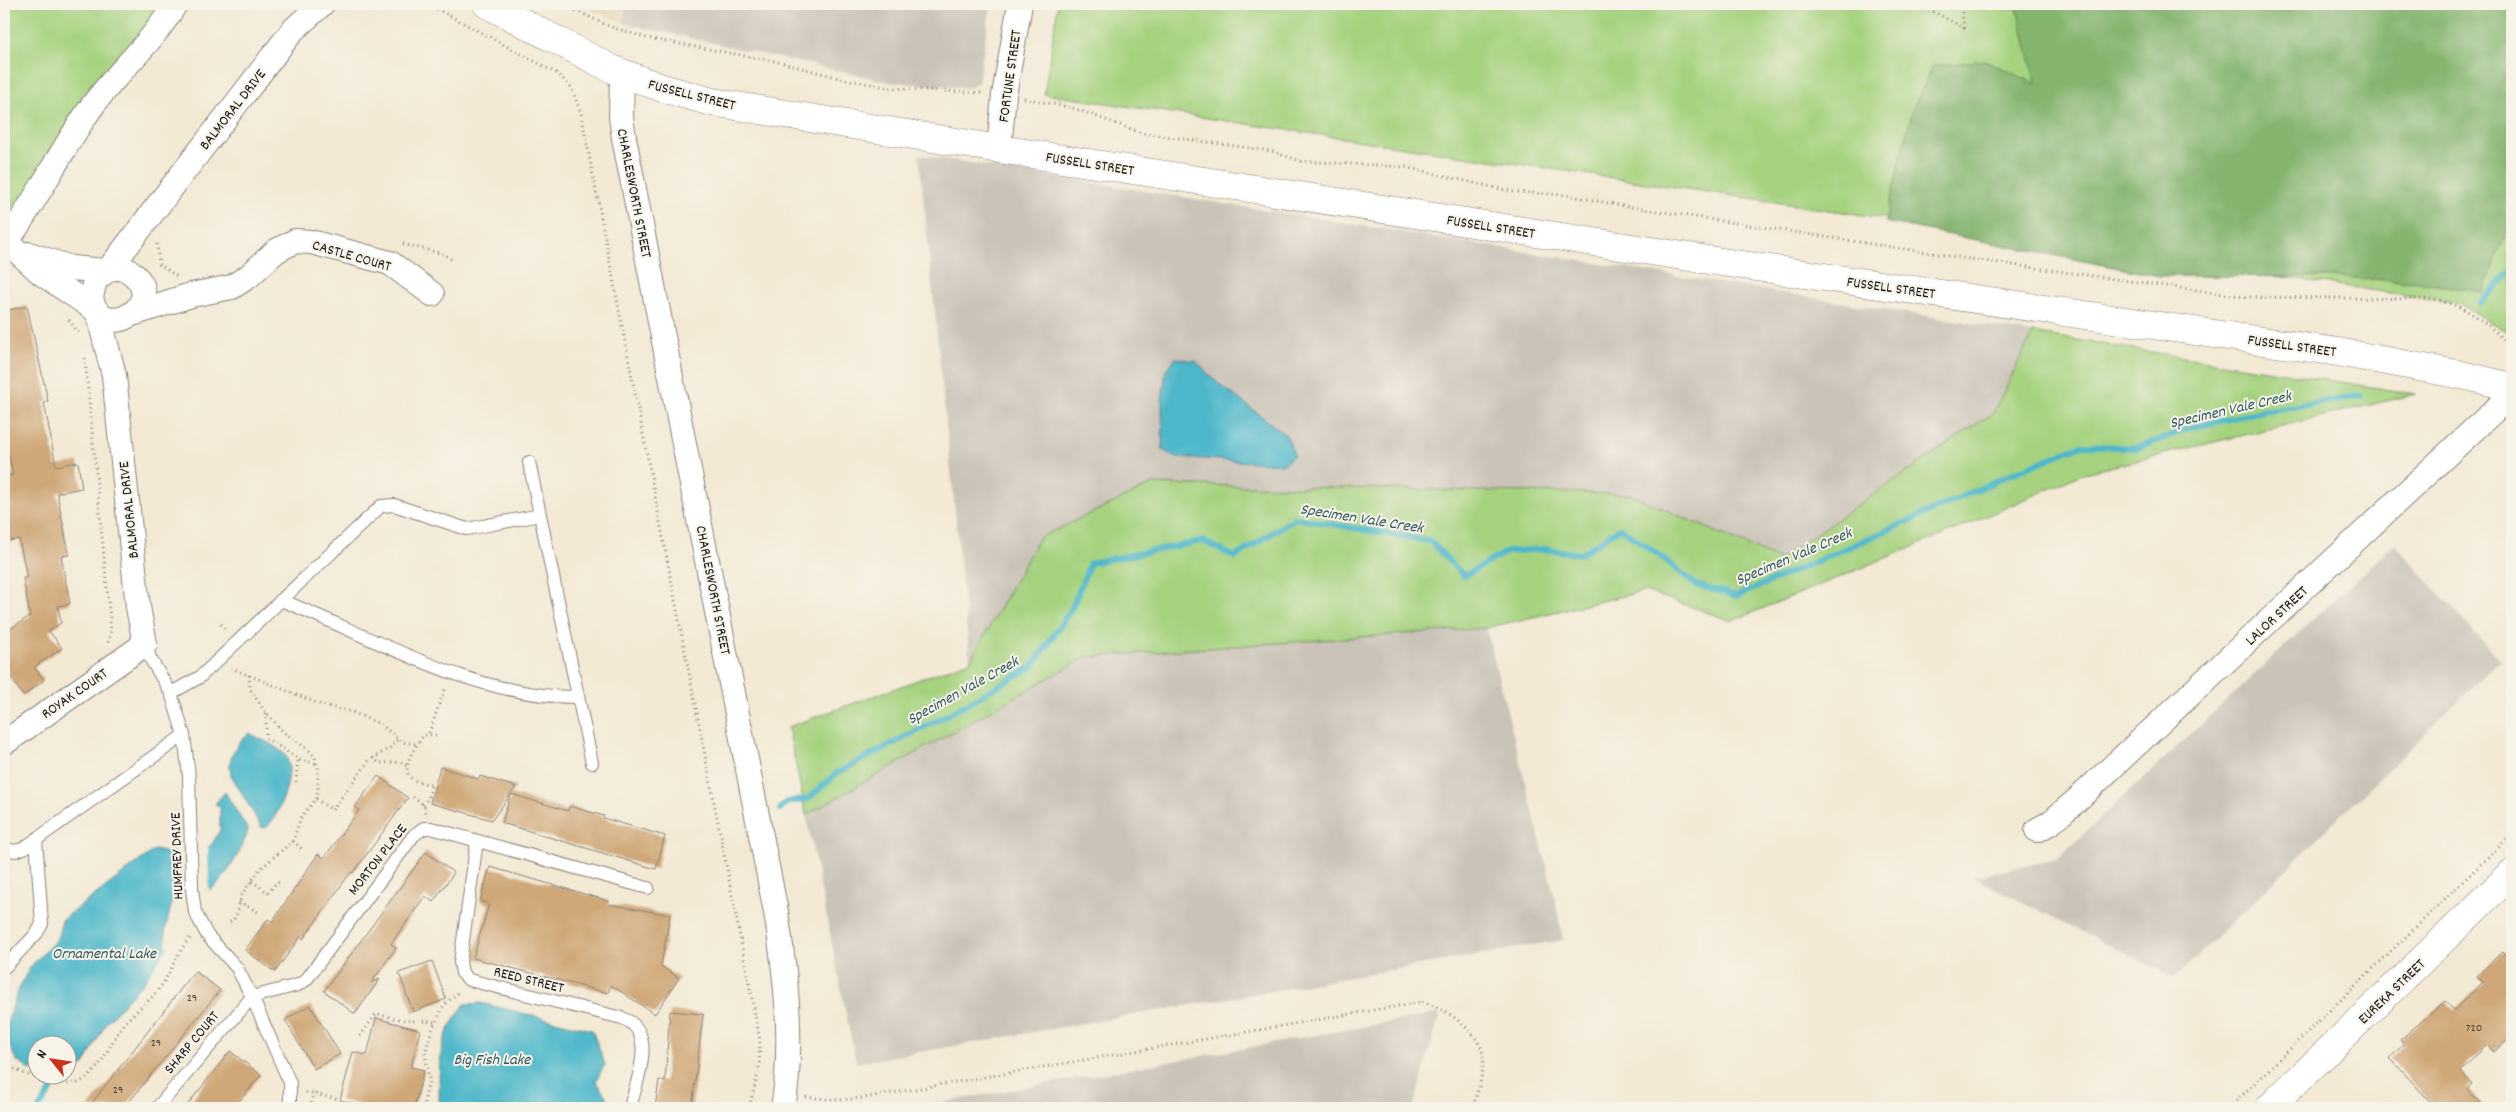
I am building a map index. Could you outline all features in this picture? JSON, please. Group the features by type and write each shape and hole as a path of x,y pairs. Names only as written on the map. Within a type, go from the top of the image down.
{"street":[{"path":"7,244 90,109 175,4"},
{"path":"294,30 307,4"},
{"name":"BALMORAL DRIVE","path":"107,270 294,30 322,4"},
{"name":"FUSSELL STREET","path":"487,4 622,74 712,102 998,149 1715,261 2338,352 2462,375 2512,387"},
{"name":"FORTUNE STREET","path":"998,149 1004,94 1020,4"},
{"name":"CHARLESWORTH STREET","path":"622,74 622,127 776,912 786,989 788,1058 784,1102"},
{"name":"BALMORAL DRIVE","path":"138,279 138,250 147,218"},
{"name":"CASTLE COURT","path":"138,279 187,286 232,287 249,276 276,250 295,241 311,242 390,263 432,294"},
{"path":"7,244 71,268 126,270 138,279 142,288 142,299 133,314 116,320 106,318 40,273 7,244"},
{"path":"97,311 92,302 92,288 95,280 107,270"},
{"name":"CASTLE COURT","path":"133,314 187,286"},
{"name":"BALMORAL DRIVE","path":"97,311 114,375 138,600 145,644"},
{"name":"BALMORAL DRIVE","path":"114,375 120,346 133,314"},
{"name":"LALOR STREET","path":"2036,830 2050,823 2066,810 2512,394"},
{"name":"ROYAK COURT","path":"4,743 145,644"},
{"name":"EUREKA STREET","path":"2269,1108 2512,874"}],"lane":[{"path":"529,462 592,764"},
{"path":"171,693 200,677 384,505 394,505 467,529 540,515"},
{"path":"281,600 480,684 554,697 578,697"},
{"name":"HUMFREY DRIVE","path":"145,644 150,658 171,693 184,735 189,776 194,908 203,930 234,964 252,997 290,1083 290,1108"},
{"path":"4,849 18,851 184,735"},
{"name":"MORTON PLACE","path":"252,997 298,985 306,980 419,831 431,828 648,888"},
{"path":"4,968 37,933 42,924 36,839"},
{"path":"469,980 462,974 460,962 478,841"},
{"name":"REED STREET","path":"469,980 618,1017 632,1023 641,1036 643,1045 630,1108"},
{"name":"SHARP COURT","path":"156,1108 252,997"}],"path":[{"path":"428,4 558,74 571,87 581,113 760,1040 759,1069 749,1108"},
{"path":"562,4 611,27 647,38 774,61 844,79 891,88 1004,94 1073,108 1142,133 1271,152 1300,161 1405,167 1514,192 1566,195 1624,206 1972,259 2246,297 2431,299 2448,301 2473,313 2495,329 2512,349"},
{"path":"1920,4 1958,27 1964,28 1961,4"},
{"path":"147,218 158,230 158,261 187,286"},
{"path":"67,316 80,336"},
{"path":"85,355 111,630 108,644"},
{"path":"220,624 225,629 227,636 214,652 234,670 249,674 322,705 345,710 373,721 402,742 417,744"},
{"path":"230,922 236,917 239,902 252,881 267,862 293,841 301,817 316,799 318,789 318,764 309,750 286,735 266,713 250,689 249,674"},
{"path":"429,734 448,680"},
{"path":"266,713 266,738 298,758 318,764"},
{"path":"423,805 428,799 432,784 419,784 413,781 407,774 407,766 421,738 429,734 436,735"},
{"path":"316,799 332,810 372,758 387,750 398,739"},
{"path":"296,782 298,758"},
{"path":"372,758 379,763 401,762 407,766"},
{"path":"2228,1108 2512,834"},
{"path":"293,841 304,851"},
{"path":"252,881 268,893 277,882 282,885"},
{"path":"239,902 258,912"},
{"path":"4,1058 12,1068 36,1076 69,1083 80,1082 94,1070 120,1028 157,991 169,974 177,955 190,938"},
{"path":"423,1108 429,1080 425,1052 435,1022 444,1005 469,980"},
{"path":"784,1102 863,1098 1421,1002 1435,1005 1449,1014 1479,1043 1483,1060 1473,1108"},
{"path":"360,1036 376,1014 402,1020 435,1022"},
{"path":"303,1092 337,1099"},
{"path":"310,1108 314,1093"}],"shaded area":[{"path":"580,4 627,4 623,23"},
{"path":"627,4 991,4 978,83 970,88 889,82 623,23"},
{"path":"919,155 2033,333 1993,413 1779,559 1629,494 1039,538 970,661"},
{"path":"2394,544 2500,660 2175,978 1972,877 2057,859"},
{"path":"1486,628 1554,895 1563,940 856,1063 806,815 1086,657"},
{"path":"1440,1013 1413,1108 911,1108"}],"green space":[{"path":"4,4 163,4 20,203 4,210"},
{"path":"1058,4 2512,4 2512,334 2458,303 1044,94"},
{"path":"2016,4 2512,4 2512,216 2484,292 2416,282 2338,277 2159,276 1885,222 1913,108 1933,66 1985,60 2036,84"},
{"path":"2033,333 2416,394 2085,473 1957,529 1732,621 1645,591 1486,628 1086,657 806,815 788,727 970,661 1039,538 1153,484 1629,494 1779,559 1993,413"}],"water":[{"path":"1176,358 1196,361 1214,380 1287,436 1294,455 1284,464 1174,457 1163,450 1162,402 1166,370"},
{"path":"249,733 278,749 286,756 289,763 285,794 276,814 266,828 261,827 231,775 230,762 234,752"},
{"name":"Ornamental Lake","path":"225,792 248,830 238,853 222,879 211,889 197,894 173,897 165,932 166,949 145,980 106,1023 84,1065 78,1068 78,1034 28,1034 28,1069 16,1060 9,1044 7,1023 19,988 30,967 57,939 62,920 154,850 168,853 211,846 220,830 220,807 215,804"},
{"name":"Big Fish Lake","path":"481,1003 592,1030 605,1064 596,1081 609,1101 608,1108 439,1108 441,1053 448,1030 465,1004"}],"pier":[{"path":"208,844 209,893 175,899 174,849"}],"building":[{"path":"27,306 48,401 44,402 56,466 78,462 82,488 57,493 69,555 61,556 70,604 58,606 61,623 49,631 62,648 34,667 44,680 23,696 4,667 4,633 30,616 23,578 27,578 19,539 4,542 4,477 13,475 4,431 4,311"},
{"path":"440,767 479,779 480,776 516,787 492,820 430,803"},
{"path":"378,776 408,798 353,873 351,872 303,939 300,937 275,972 245,950 268,919 272,922 318,854 324,858 359,810 355,807"},
{"path":"511,794 568,811 569,806 665,836 656,869 502,823"},
{"path":"426,852 454,873 433,902 425,896 391,944 396,948 371,983 380,979 355,1014 324,991"},
{"path":"490,867 609,901 608,904 670,915 661,966 679,978 655,1014 611,985 608,993 473,958 489,904 480,901"},
{"path":"2502,952 2512,962 2512,1035 2494,1052 2487,1045 2460,1071 2472,1084 2467,1089 2486,1108 2436,1108 2390,1058 2404,1044 2400,1040 2445,1001 2454,1010 2483,982 2477,976"},
{"path":"432,961 446,999 413,1012 399,973"},
{"path":"195,971 220,990 124,1108 88,1108"},
{"path":"310,1005 340,1054 314,1069 285,1020"},
{"path":"670,1011 703,1014 692,1108 655,1108 659,1080 665,1081"},
{"path":"376,1018 420,1030 411,1067 424,1070 414,1108 372,1108 340,1100 353,1052 367,1055"},
{"path":"230,1051 261,1075 234,1108 185,1108"}],"waterway":[{"name":"Specimen Vale Creek","path":"2480,303 2512,271"},
{"name":"Specimen Vale Creek","path":"780,809 787,802 808,799 837,773 947,715 1033,666 1072,608 1090,563 1203,541 1235,557 1295,518 1430,541 1464,576 1506,552 1542,549 1581,554 1620,528 1659,555 1696,585 1737,596 2011,474 2082,445 2137,448 2190,428 2262,411 2361,396"},
{"name":"Specimen Vale Creek","path":"39,1108 51,1091 52,1084"}]}
